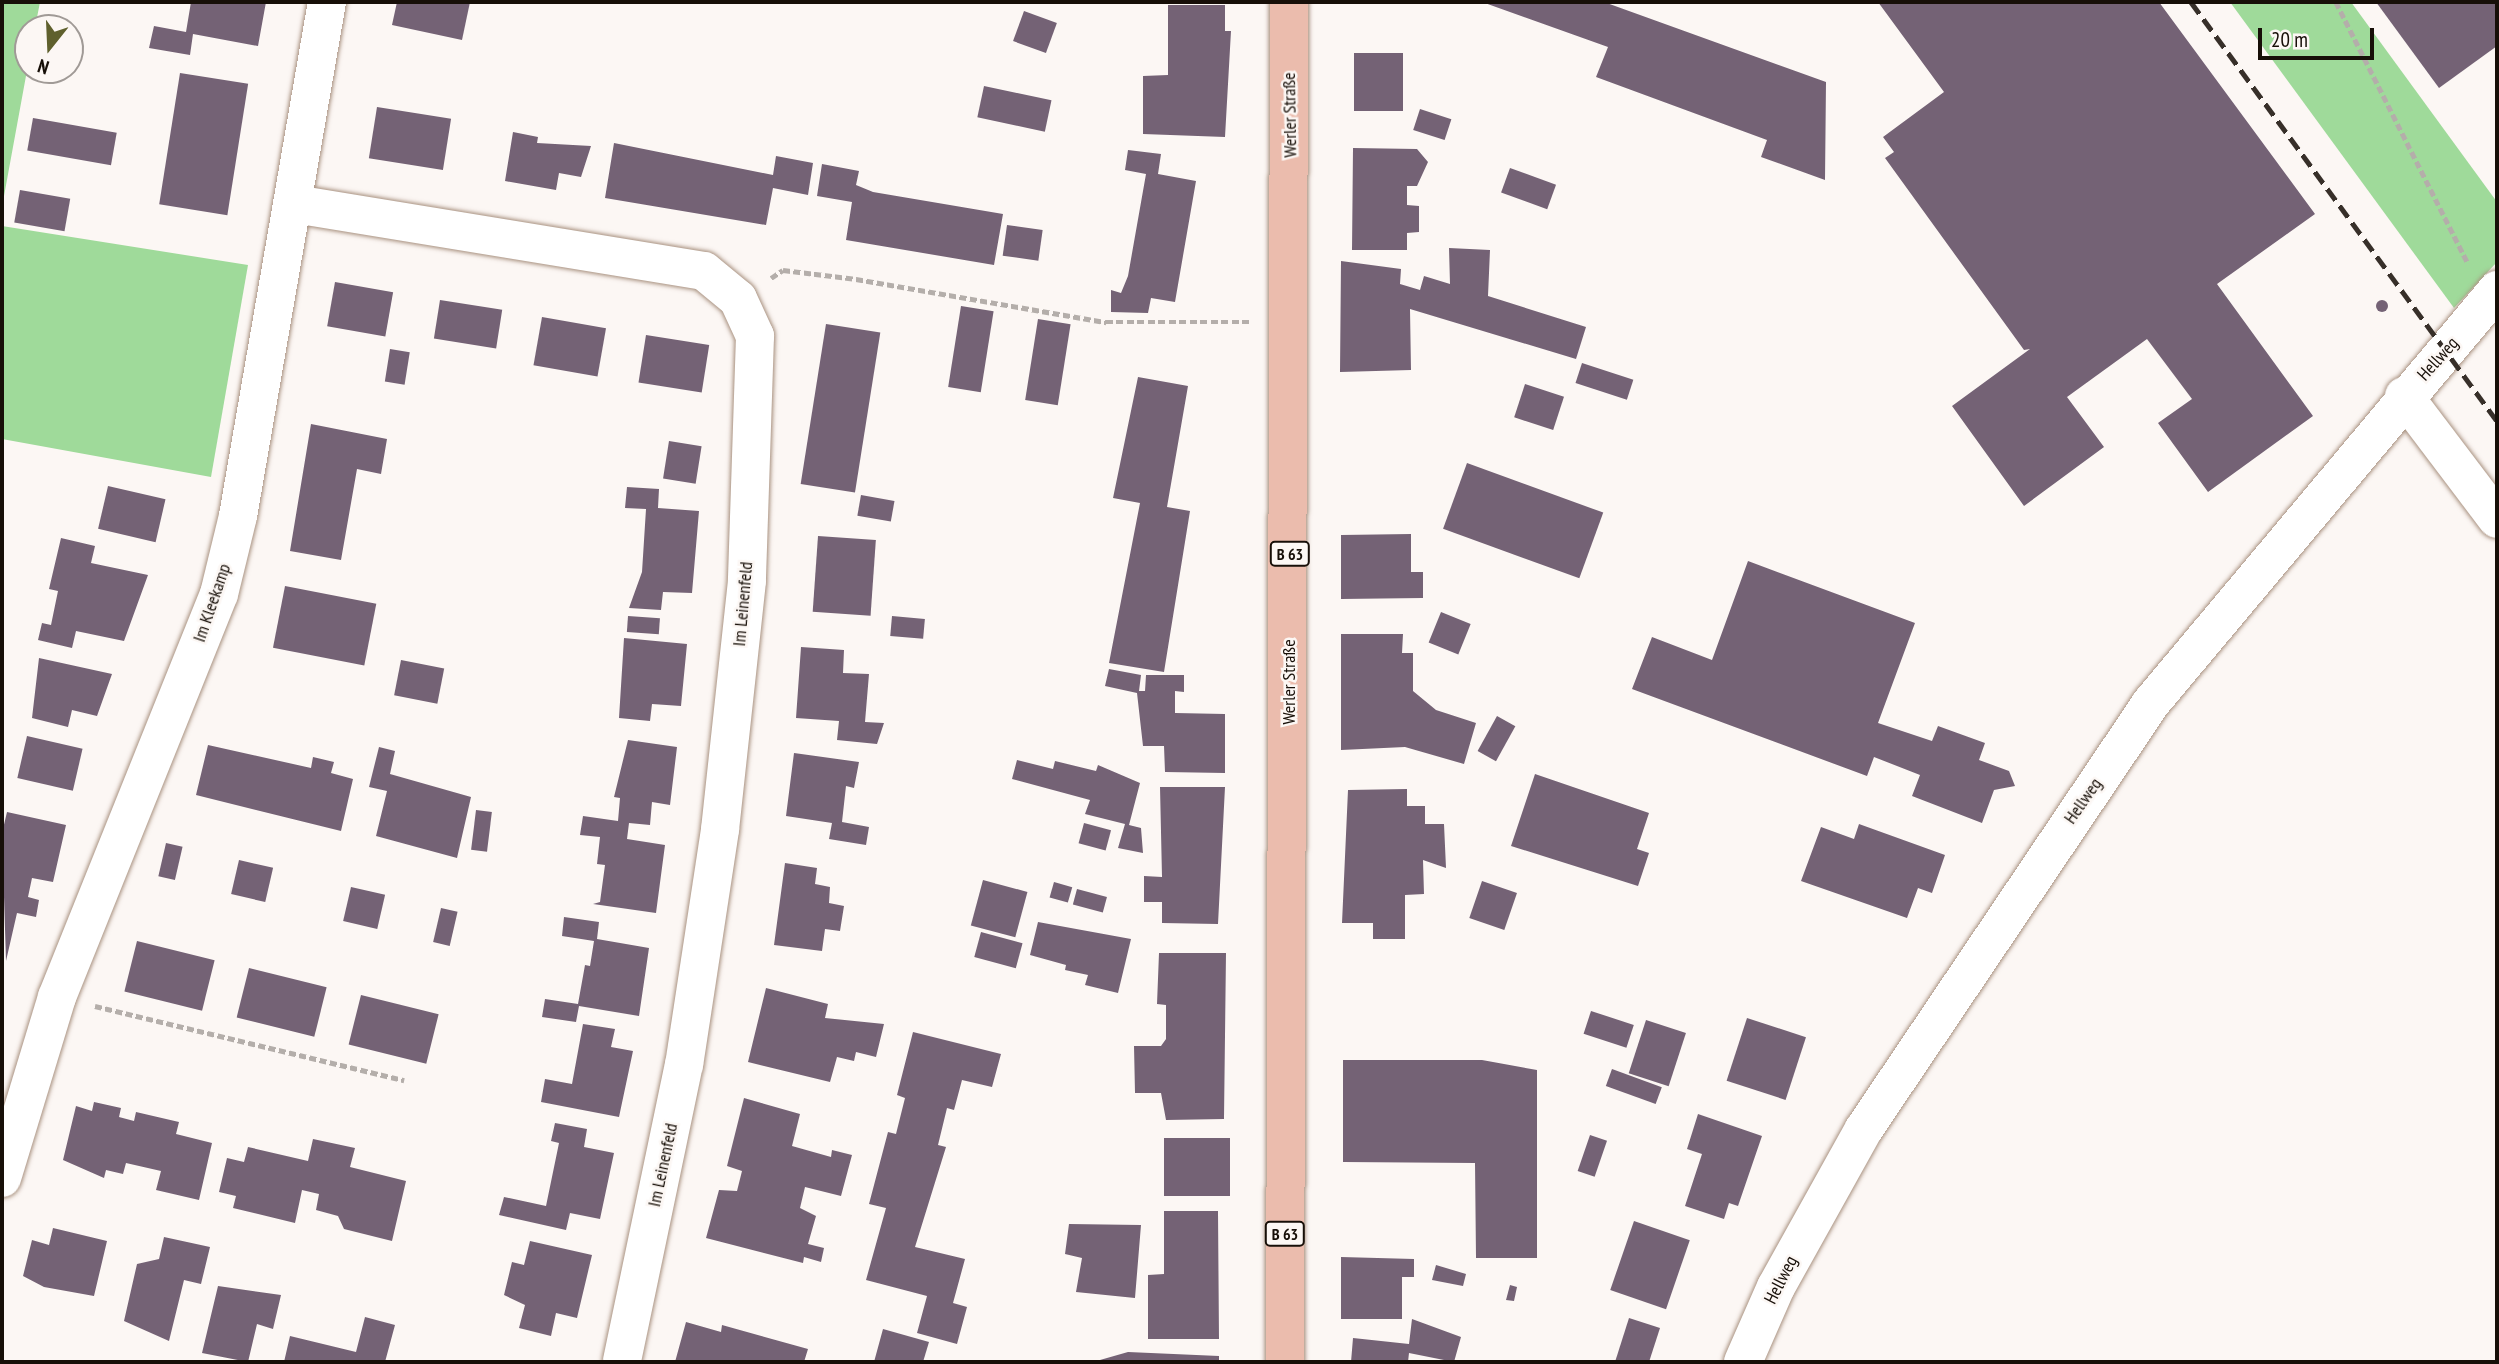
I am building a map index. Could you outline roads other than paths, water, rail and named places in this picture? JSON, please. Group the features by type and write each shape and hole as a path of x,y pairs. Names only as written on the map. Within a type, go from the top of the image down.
{"main road":[{"name":"Werler Straße","path":"1286,1362 1292,322 1289,2"}],"street":[{"name":"Im Kleekamp","path":"2,1178 57,997 219,594 295,204 327,2"},
{"name":"Im Leinenfeld","path":"295,204 704,271 738,299 755,336 747,581 726,775 684,1063 622,1362"},
{"name":"Hellweg","path":"1743,1362 1776,1287 1864,1129 2008,908 2151,703 2404,396 2490,299"},
{"path":"2404,396 2497,519"}],"railway":[{"path":"2191,2 2497,421"}]}
